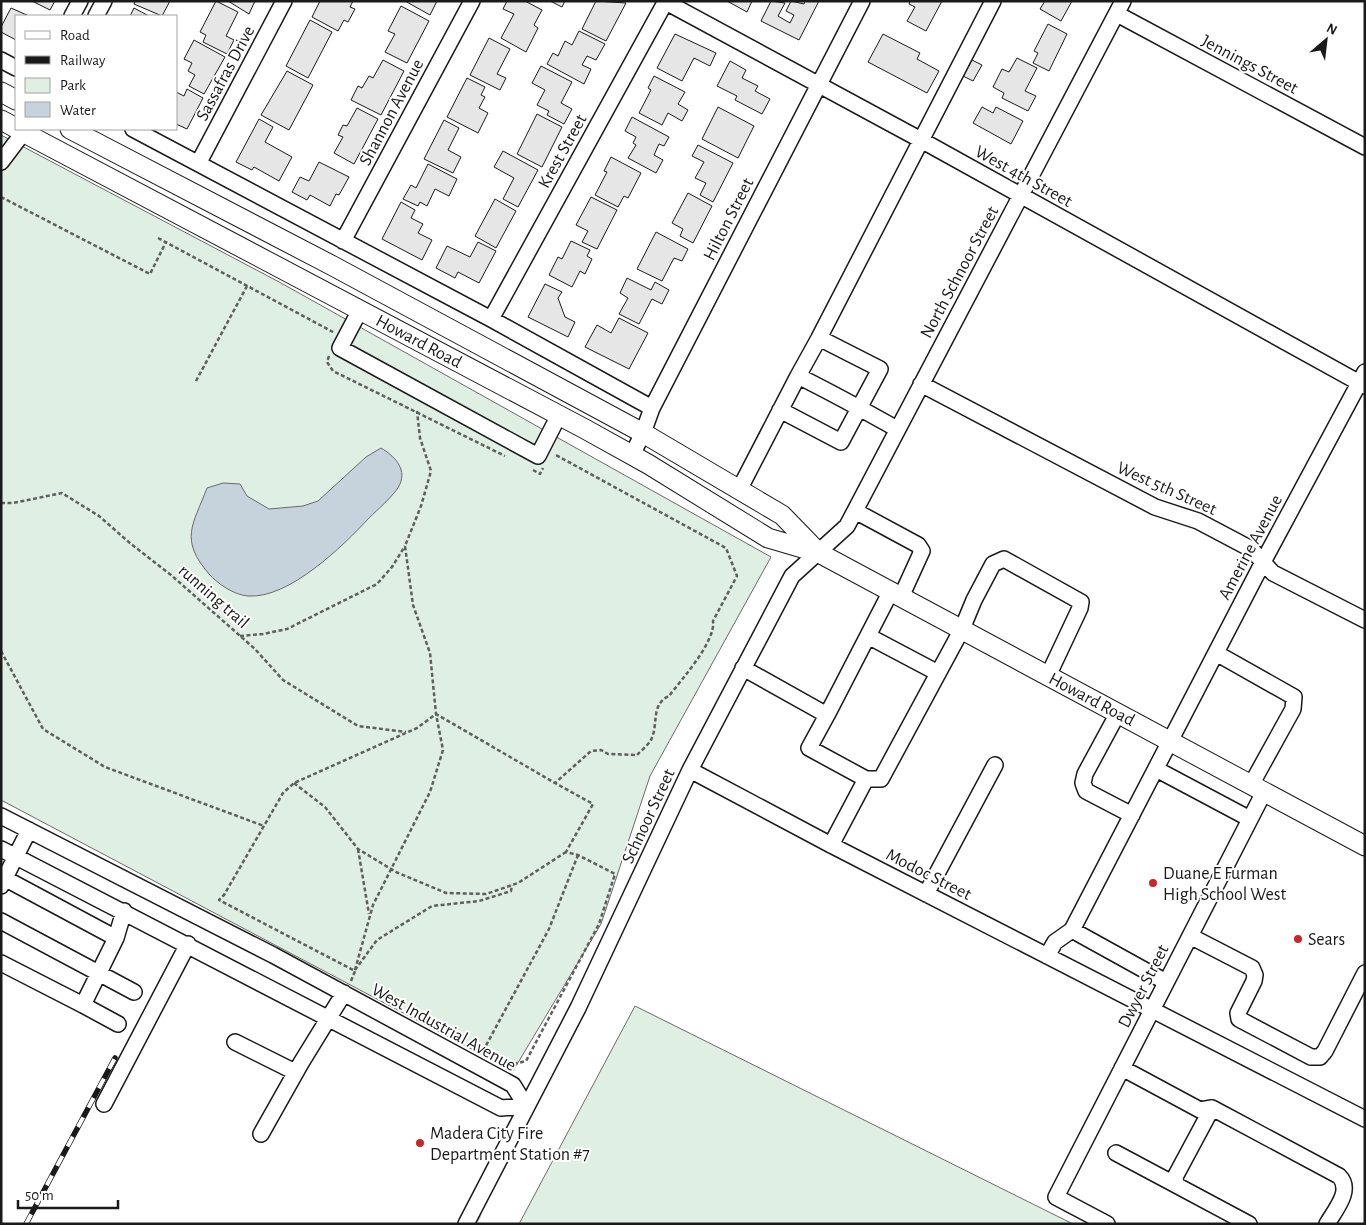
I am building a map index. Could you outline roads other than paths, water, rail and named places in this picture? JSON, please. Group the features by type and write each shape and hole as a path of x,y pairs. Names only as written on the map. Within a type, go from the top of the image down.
{"main road":[{"path":"1,92 15,99"},
{"name":"Howard Road","path":"1,120 15,126"},
{"name":"Howard Road","path":"23,130 632,455 768,538 819,553 1258,788 1362,839"},
{"name":"Howard Road","path":"72,130 454,331 643,433 782,515 819,553"},
{"path":"364,312 380,309 395,313 418,325 454,331"}],"street":[{"path":"73,15 80,1"},
{"path":"97,15 104,1"},
{"name":"Sassafras Drive","path":"199,162 284,1"},
{"name":"Shannon Avenue","path":"343,241 472,1"},
{"name":"Hilton Street","path":"632,455 643,433 652,408 862,1"},
{"path":"739,490 993,1"},
{"name":"West 4th Street","path":"665,2 1363,380"},
{"name":"Krest Street","path":"491,319 665,2"},
{"name":"Jennings Street","path":"1120,8 1365,147"},
{"name":"North Schnoor Street","path":"819,553 847,526 1120,8"},
{"path":"1,60 15,67"},
{"path":"1,162 20,130"},
{"path":"135,130 199,162 491,319 652,408"},
{"path":"364,312 340,348 538,456 559,416"},
{"path":"780,410 842,442 880,369 819,338"},
{"path":"798,376 897,429"},
{"name":"Amerine Avenue","path":"1072,930 1263,562 1363,380"},
{"name":"West 5th Street","path":"921,384 1155,507 1207,526 1251,549 1273,573 1365,620"},
{"path":"855,511 918,545 922,550 868,636 810,748 866,778 881,779 962,629 974,600 993,564 1004,559 1081,602 1048,676"},
{"name":"Schnoor Street","path":"466,1224 578,1008 690,770 743,668 792,576 819,553"},
{"path":"868,636 938,673"},
{"name":"Dwyer Street","path":"1107,1224 1056,1196 1250,819 1266,757 1293,709 1294,698 1216,653"},
{"path":"743,668 827,715"},
{"path":"1118,713 1085,774 1083,783 1086,791 1132,815"},
{"path":"926,894 995,765"},
{"path":"1156,769 1250,819"},
{"name":"Modoc Street","path":"690,770 832,846 1365,1118"},
{"path":"832,846 866,778"},
{"name":"West Industrial Avenue","path":"1,816 344,994 513,1085 526,1106"},
{"path":"29,830 4,882 116,938"},
{"path":"1,849 188,944 501,1108 526,1106"},
{"path":"83,1005 116,938 124,911"},
{"path":"1,921 134,992"},
{"path":"1047,956 1055,942 1072,930 1166,982"},
{"path":"1190,936 1252,968 1255,975 1254,981 1238,1013 1238,1019 1311,1057 1320,1057 1325,1051 1365,973"},
{"path":"104,1104 188,944"},
{"path":"1,963 118,1024"},
{"path":"261,1134 295,1072 344,994"},
{"path":"235,1042 295,1072"},
{"path":"1122,1068 1200,1110 1212,1108 1341,1178 1345,1192 1327,1224"},
{"path":"1176,1185 1175,1177 1212,1108"},
{"path":"1116,1153 1249,1224"}],"water":[{"path":"381,448 394,458 400,467 402,478 398,488 330,556 297,580 281,589 264,595 248,596 232,591 217,582 200,562 191,541 194,522 207,488 223,483 240,484 247,496 269,509 303,506 318,501 366,457"}],"waterway":[{"path":"475,1224 479,1216"}],"railway":[{"path":"26,1224 115,1058"}],"place":[{"name":"Duane E Furman High School West","path":"1153,883"},
{"name":"Sears","path":"1298,939"},
{"name":"Madera City Fire Department Station #7","path":"420,1143"}]}
